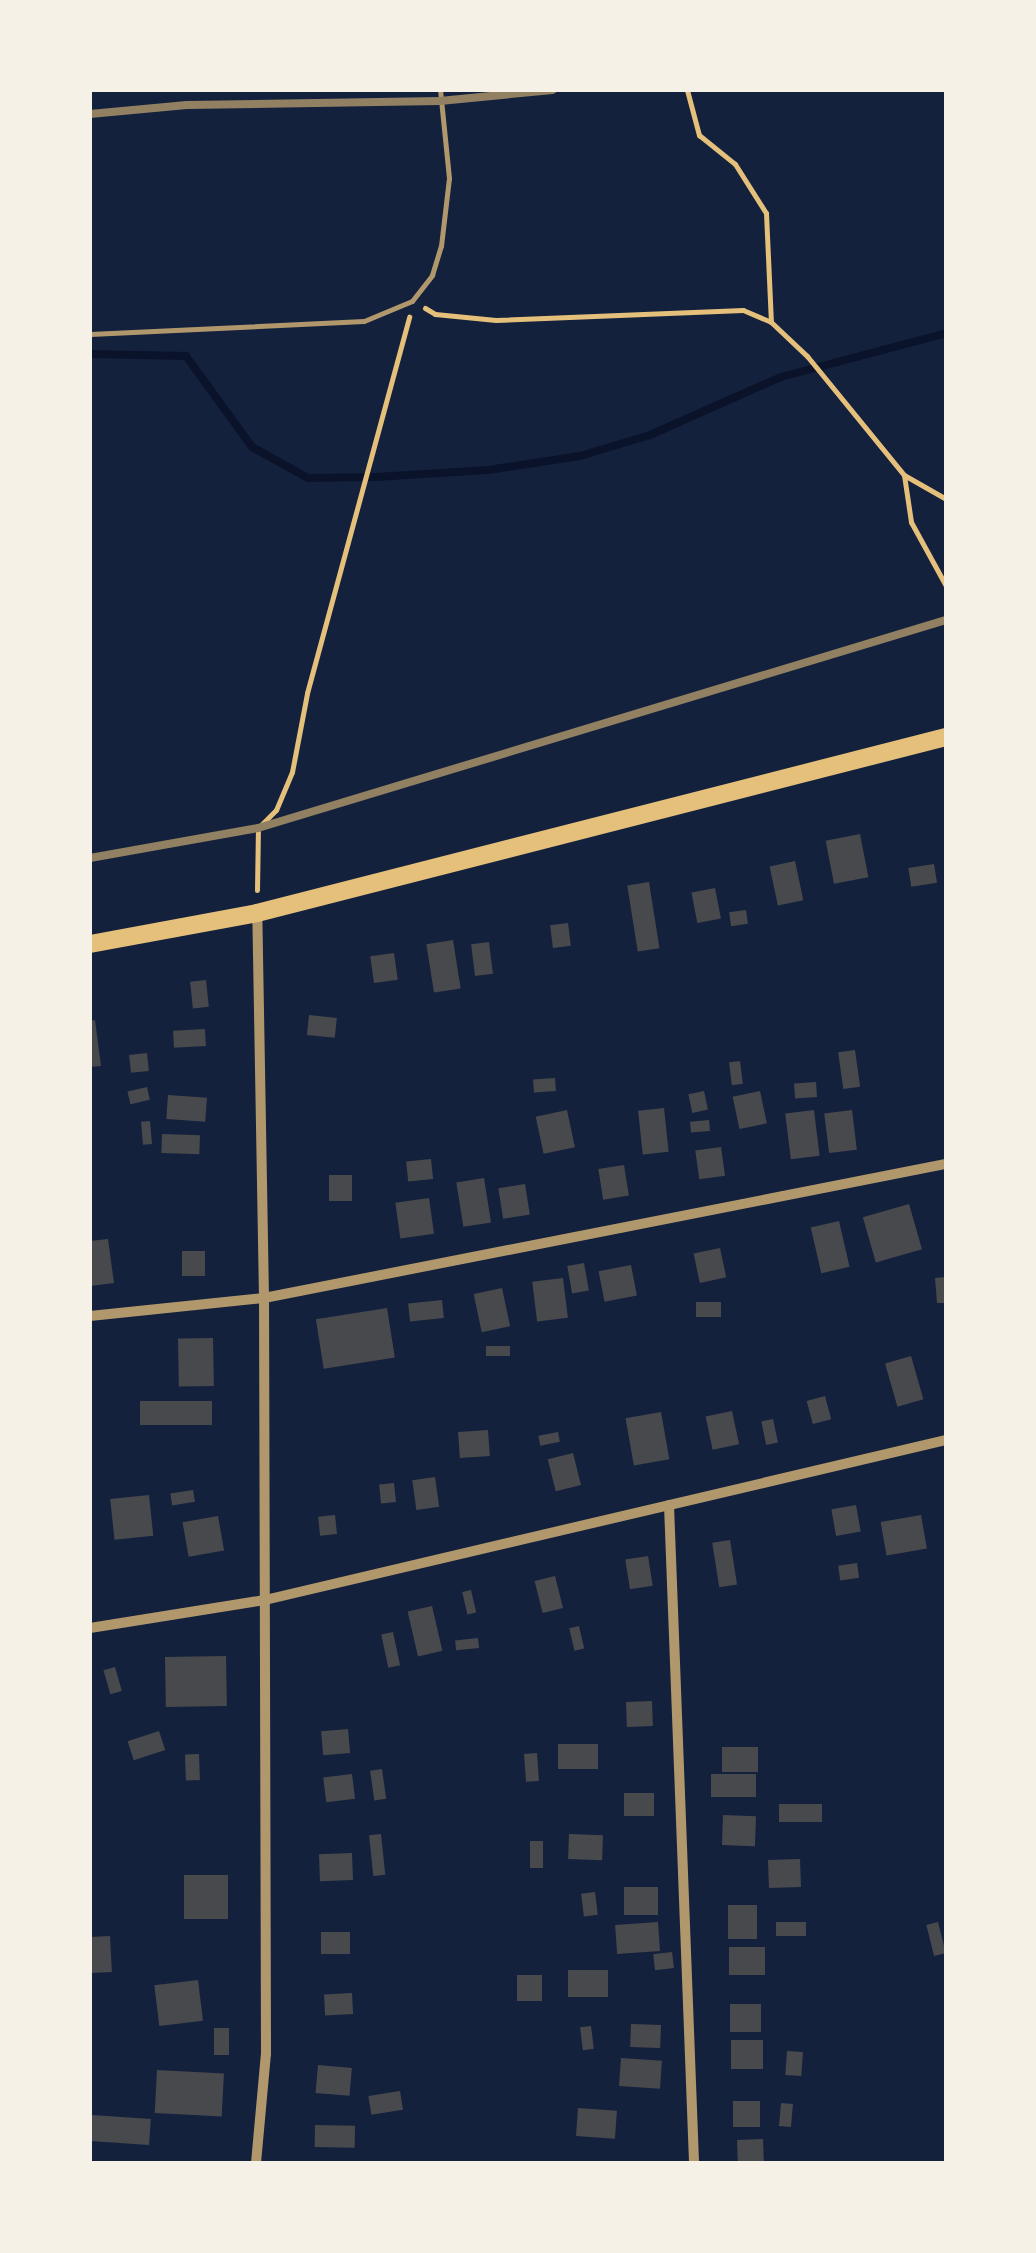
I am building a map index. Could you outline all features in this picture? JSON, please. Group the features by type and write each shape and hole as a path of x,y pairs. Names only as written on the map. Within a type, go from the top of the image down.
{"main road":[{"path":"90,944 257,913 946,737"}],"street":[{"path":"256,2163 266,2054 264,1298 257,913"},
{"path":"90,1316 264,1298 946,1164"},
{"path":"90,1628 265,1600 946,1440"},
{"path":"669,1505 694,2163"}],"lane":[{"path":"90,334 364,321 412,301 432,275 442,246 450,178 440,90"}],"path":[{"path":"687,90 699,135 735,164 766,213 771,322"},
{"path":"257,913 258,828 276,810 292,772 307,693 412,301 435,314 496,320 743,310 771,322 807,356 904,475 946,499"},
{"path":"904,475 911,522 946,586"}],"building":[{"path":"860,834 868,877 834,884 826,841"},
{"path":"795,861 803,900 778,906 770,866"},
{"path":"934,864 937,883 911,887 908,868"},
{"path":"649,882 659,948 638,952 627,885"},
{"path":"715,888 721,918 697,923 691,893"},
{"path":"746,910 748,924 731,926 729,912"},
{"path":"568,923 571,946 553,948 550,925"},
{"path":"453,940 461,988 434,993 426,944"},
{"path":"489,942 493,974 475,976 471,944"},
{"path":"394,953 398,980 374,983 370,956"},
{"path":"206,980 209,1007 193,1009 190,982"},
{"path":"309,1015 337,1018 335,1038 307,1035"},
{"path":"95,1020 101,1066 90,1067 90,1021"},
{"path":"205,1029 206,1046 174,1048 173,1031"},
{"path":"855,1050 860,1087 843,1089 838,1052"},
{"path":"147,1053 149,1071 131,1073 129,1055"},
{"path":"740,1061 743,1084 732,1085 729,1062"},
{"path":"555,1078 556,1091 534,1093 533,1080"},
{"path":"816,1082 817,1097 795,1098 794,1084"},
{"path":"147,1087 150,1100 130,1104 128,1091"},
{"path":"704,1091 708,1110 692,1113 688,1094"},
{"path":"760,1091 767,1123 739,1129 733,1097"},
{"path":"168,1095 207,1098 205,1122 166,1119"},
{"path":"664,1108 669,1152 643,1154 638,1111"},
{"path":"567,1110 575,1147 544,1154 536,1117"},
{"path":"814,1110 820,1156 791,1159 785,1114"},
{"path":"852,1110 857,1150 829,1153 824,1113"},
{"path":"709,1120 710,1131 691,1133 690,1122"},
{"path":"150,1121 152,1144 143,1145 141,1122"},
{"path":"162,1134 200,1135 199,1154 161,1153"},
{"path":"721,1147 725,1176 699,1179 695,1151"},
{"path":"431,1159 433,1179 408,1182 406,1162"},
{"path":"624,1165 629,1196 603,1200 598,1169"},
{"path":"329,1175 352,1175 352,1201 329,1201"},
{"path":"484,1178 491,1222 463,1227 456,1182"},
{"path":"525,1184 530,1215 503,1219 498,1188"},
{"path":"429,1198 434,1234 400,1238 395,1203"},
{"path":"909,1204 922,1249 876,1262 863,1217"},
{"path":"839,1221 850,1267 821,1273 811,1228"},
{"path":"108,1239 114,1283 90,1286 90,1241"},
{"path":"720,1248 726,1277 700,1283 694,1254"},
{"path":"182,1251 205,1251 205,1276 182,1276"},
{"path":"584,1263 589,1291 572,1294 567,1266"},
{"path":"631,1265 637,1295 605,1302 599,1271"},
{"path":"946,1277 946,1303 937,1303 935,1278"},
{"path":"563,1278 568,1318 537,1321 532,1282"},
{"path":"502,1288 510,1326 482,1332 474,1294"},
{"path":"442,1300 444,1318 410,1321 408,1304"},
{"path":"696,1302 721,1302 721,1317 696,1317"},
{"path":"387,1308 395,1357 324,1369 316,1319"},
{"path":"213,1338 214,1386 179,1387 178,1339"},
{"path":"486,1346 510,1346 510,1356 486,1356"},
{"path":"911,1356 923,1399 897,1407 885,1363"},
{"path":"825,1396 831,1419 813,1424 807,1401"},
{"path":"140,1401 212,1401 212,1425 140,1425"},
{"path":"732,1411 739,1444 713,1450 706,1417"},
{"path":"661,1412 669,1459 634,1466 626,1418"},
{"path":"773,1419 778,1442 766,1445 761,1421"},
{"path":"488,1430 490,1456 460,1458 458,1432"},
{"path":"558,1432 560,1442 540,1446 538,1436"},
{"path":"573,1453 581,1485 556,1491 548,1459"},
{"path":"435,1477 439,1507 416,1510 412,1480"},
{"path":"394,1483 396,1502 381,1503 379,1485"},
{"path":"193,1490 195,1502 172,1505 170,1494"},
{"path":"149,1495 153,1536 114,1540 110,1499"},
{"path":"856,1505 861,1532 836,1536 831,1509"},
{"path":"335,1515 337,1534 320,1536 318,1517"},
{"path":"921,1515 927,1548 887,1556 881,1522"},
{"path":"218,1516 224,1550 189,1557 183,1522"},
{"path":"730,1540 737,1584 719,1587 712,1543"},
{"path":"648,1556 653,1586 630,1589 625,1560"},
{"path":"857,1563 859,1578 840,1580 838,1566"},
{"path":"555,1576 563,1608 543,1613 535,1581"},
{"path":"471,1590 476,1612 467,1614 462,1592"},
{"path":"432,1606 442,1651 418,1656 408,1612"},
{"path":"579,1626 584,1648 574,1651 569,1628"},
{"path":"393,1632 400,1665 388,1668 381,1634"},
{"path":"478,1638 479,1648 456,1650 455,1640"},
{"path":"226,1656 227,1706 166,1707 165,1657"},
{"path":"115,1667 122,1691 110,1694 103,1670"},
{"path":"652,1701 653,1726 627,1727 626,1702"},
{"path":"348,1729 350,1753 323,1755 321,1731"},
{"path":"159,1731 165,1750 134,1760 128,1741"},
{"path":"558,1744 598,1744 598,1769 558,1769"},
{"path":"722,1747 758,1747 758,1772 722,1772"},
{"path":"537,1753 539,1781 526,1782 524,1754"},
{"path":"185,1754 199,1754 200,1780 186,1780"},
{"path":"382,1769 386,1799 374,1800 370,1771"},
{"path":"352,1774 355,1799 326,1802 323,1778"},
{"path":"711,1774 756,1774 756,1797 711,1797"},
{"path":"624,1793 654,1793 654,1816 624,1816"},
{"path":"779,1804 822,1804 822,1822 779,1822"},
{"path":"723,1815 756,1816 755,1846 722,1845"},
{"path":"381,1834 385,1875 373,1876 369,1835"},
{"path":"569,1834 603,1835 602,1860 568,1859"},
{"path":"530,1841 543,1841 543,1868 530,1868"},
{"path":"352,1853 353,1880 320,1881 319,1854"},
{"path":"800,1859 801,1887 769,1888 768,1860"},
{"path":"184,1875 228,1875 228,1919 184,1919"},
{"path":"624,1887 658,1887 658,1915 624,1915"},
{"path":"595,1892 598,1915 584,1917 581,1894"},
{"path":"728,1905 757,1905 757,1939 728,1939"},
{"path":"658,1922 660,1951 617,1954 615,1925"},
{"path":"776,1922 806,1922 806,1936 776,1936"},
{"path":"938,1922 946,1953 934,1956 926,1925"},
{"path":"321,1932 350,1932 350,1954 321,1954"},
{"path":"110,1936 112,1972 92,1973 90,1937"},
{"path":"729,1947 765,1947 765,1975 729,1975"},
{"path":"672,1952 674,1968 655,1970 653,1954"},
{"path":"568,1970 608,1970 608,1997 568,1997"},
{"path":"517,1975 542,1975 542,2001 517,2001"},
{"path":"198,1980 203,2021 159,2026 154,1985"},
{"path":"352,1993 353,2014 325,2015 324,1994"},
{"path":"730,2004 761,2004 761,2032 730,2032"},
{"path":"631,2024 661,2025 660,2048 630,2047"},
{"path":"591,2026 594,2049 583,2050 580,2027"},
{"path":"214,2028 229,2028 229,2055 214,2055"},
{"path":"731,2040 763,2040 763,2069 731,2069"},
{"path":"787,2051 803,2052 801,2076 785,2075"},
{"path":"621,2058 662,2061 660,2089 619,2086"},
{"path":"318,2065 352,2068 349,2096 316,2093"},
{"path":"157,2070 224,2074 222,2116 155,2113"},
{"path":"400,2091 403,2110 371,2115 368,2096"},
{"path":"733,2101 760,2101 760,2127 733,2127"},
{"path":"781,2103 793,2104 791,2127 779,2126"},
{"path":"578,2108 617,2111 615,2139 576,2136"},
{"path":"92,2115 151,2119 149,2145 90,2141"},
{"path":"315,2125 355,2126 355,2148 315,2147"},
{"path":"763,2139 764,2163 738,2163 737,2140"}],"waterway":[{"path":"90,354 186,356 252,447 308,478 376,477 488,470 580,456 650,435 781,377 946,333"}],"railway":[{"path":"90,114 187,105 440,101 552,90"},
{"path":"90,858 258,828 946,620"}]}
